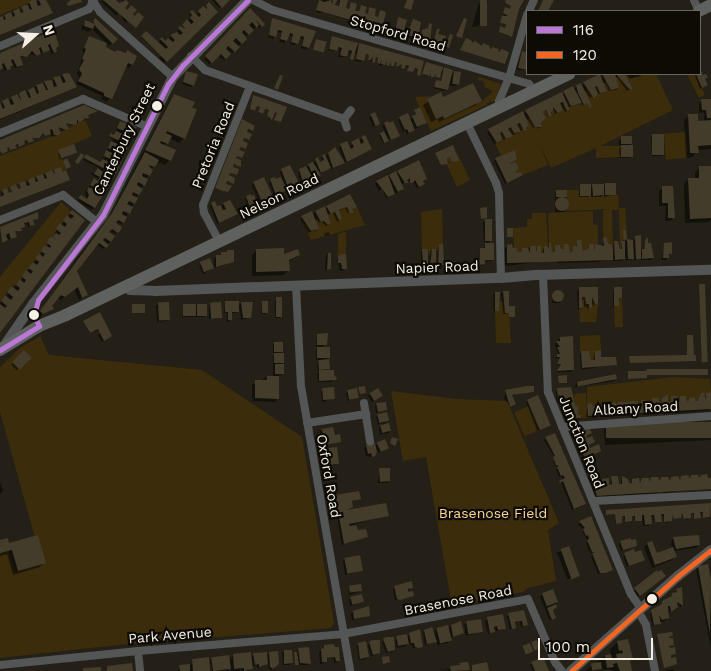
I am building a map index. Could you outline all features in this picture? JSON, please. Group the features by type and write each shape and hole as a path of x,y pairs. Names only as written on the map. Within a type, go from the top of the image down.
{"main road":[{"name":"Nelson Road","path":"2,349 35,328 148,276 566,75"}],"street":[{"name":"Canterbury Street","path":"2,349 98,222 173,77 191,56 248,0"},
{"name":"Stopford Road","path":"253,0 273,10 530,84 534,90"},
{"path":"0,46 90,8 93,1"},
{"path":"93,1 100,12 173,77"},
{"path":"501,107 499,102 509,78 526,18"},
{"path":"191,56 206,70 300,104 346,124 351,110"},
{"name":"Pretoria Road","path":"219,241 204,213 203,205 250,86"},
{"path":"0,133 83,99 148,126"},
{"path":"467,122 499,193 501,278"},
{"path":"0,220 63,195 98,222"},
{"name":"Napier Road","path":"127,286 130,290 151,291 164,289 711,270"},
{"name":"Junction Road","path":"543,275 547,387 631,594 646,625 655,671"},
{"path":"148,276 153,284 164,289"},
{"name":"Oxford Road","path":"296,285 300,380 350,671"},
{"path":"35,328 34,314 38,300"},
{"path":"27,315 27,322 35,328"},
{"path":"364,403 370,442"},
{"path":"307,423 366,414"},
{"name":"Albany Road","path":"562,427 711,416"},
{"path":"593,501 711,495"},
{"path":"574,670 639,610 711,550"},
{"name":"Brasenose Road","path":"343,634 528,599 555,662 562,671"},
{"name":"Park Avenue","path":"0,665 138,650 343,634"},
{"path":"138,650 140,671"}],"green space":[{"path":"0,0 36,0 0,15"},
{"path":"626,75 633,78 635,75 638,78 641,75 656,75 673,110 600,146 621,146 621,157 596,158 596,148 551,168 539,143 548,165 523,175 521,172 514,175 513,172 519,169 516,162 509,164 517,160 515,151 501,155 492,137 497,143 503,140 500,133 502,132 506,139 509,138 512,136 508,129 511,127 514,133 517,132 519,134 521,132 517,124 520,123 524,131 529,126 526,120 531,118 540,128 542,127 541,123 546,118 543,112 546,110 549,117 552,116 552,107 554,106 558,113 563,110 560,103 563,102 568,111 570,110 566,101 568,100 577,105 587,103 590,107 592,106 585,92 588,90 593,99 595,98 595,87 597,86 605,93 607,92 603,83 607,82 616,90 619,88 615,78 619,76 630,90 633,89"},
{"path":"688,75 695,75 705,95 699,98"},
{"path":"479,77 501,84 495,101 487,103 487,105 431,131 415,97 431,96 427,99 436,118 443,116 444,119 482,101 493,91 484,87 485,82 478,80"},
{"path":"85,119 92,136 60,150 66,170 63,172 60,167 0,191 0,156 58,134"},
{"path":"686,132 688,158 666,159 664,134"},
{"path":"457,153 470,180 457,187 447,165 449,162 447,159 450,157 452,162 459,161 455,154"},
{"path":"567,190 579,190 579,196 618,195 619,208 625,208 627,239 621,241 622,249 620,249 619,210 612,210 613,250 608,244 607,238 603,238 603,210 611,209 567,211"},
{"path":"61,202 71,211 16,285 11,286 0,302 0,277"},
{"path":"347,207 353,214 352,209 357,207 365,225 311,240 300,217 310,231 315,231 319,229 315,221 320,219 328,225 331,224 327,215 335,212 339,220 342,219 339,210"},
{"path":"442,209 443,244 440,245 440,255 436,249 432,249 430,257 428,249 422,249 421,212"},
{"path":"593,211 593,224 598,225 598,244 595,244 595,251 589,248 583,251 583,248 577,246 573,247 573,252 570,252 570,249 561,249 560,245 555,246 555,252 552,252 551,244 549,243 548,213"},
{"path":"532,213 546,213 548,246 544,246 544,253 541,253 540,246 537,246 538,253 536,246 530,246 530,253 518,252 517,248 514,248 513,228 527,227 527,219 532,219"},
{"path":"346,232 346,254 338,256 338,234"},
{"path":"582,297 585,297 589,308 592,308 592,297 595,304 598,304 596,322 580,322 579,308 583,308"},
{"path":"619,298 622,298 623,327 615,327 614,306"},
{"path":"504,301 505,313 509,313 511,343 496,343 495,311 499,302"},
{"path":"600,335 601,350 595,351 595,360 589,360 589,351 580,351 580,336"},
{"path":"40,336 49,355 202,370 302,437 334,623 331,628 118,645 0,658 0,552 8,551 15,572 42,563 0,412 0,367 20,348"},
{"path":"673,377 710,379 711,392 706,393 706,400 704,393 702,393 698,401 696,401 695,397 687,401 686,396 680,396 680,402 677,402 677,396 671,396 671,402 668,402 667,394 662,398 662,403 659,403 659,398 653,398 653,403 651,401 638,404 638,401 630,401 630,404 628,402 618,402 618,405 615,405 614,402 606,403 606,405 592,406 592,403 587,404 587,387"},
{"name":"Brasenose Field","path":"391,391 457,399 507,401 559,523 548,530 556,581 528,588 523,592 452,606 426,457 403,461"},
{"path":"586,393 587,418 581,418 581,415 578,415 578,406 576,406 573,394"},
{"path":"529,406 539,430 524,436 514,412"}],"building":[{"path":"36,0 38,6 41,5 39,0 46,0 53,13 0,35 0,17 3,16 4,20 6,19 4,15 11,12 13,17 15,16 13,11 19,8 21,13 24,12 21,7 24,5 28,5 30,10 32,9 29,2"},
{"path":"71,0 81,0 82,2 68,6 67,3"},
{"path":"103,0 116,0 119,3 126,0 129,3 125,8 127,10 131,5 137,10 133,14 135,16 138,12 144,17 136,28"},
{"path":"215,0 230,0 222,8"},
{"path":"319,0 324,2 331,0 332,4 333,0 337,0 335,5 339,6 340,0 348,0 346,8 349,9 351,2 357,4 355,11 359,11 361,5 367,7 365,13 368,14 369,7 376,9 375,16 378,17 380,10 386,12 382,29 316,10"},
{"path":"407,0 414,0 411,10 404,8"},
{"path":"480,0 487,0 487,26 480,26"},
{"path":"506,0 524,0 519,9 512,37 499,32 500,26 505,28 506,24 500,23 502,16 508,16 503,13 505,7 510,9 511,6 505,3"},
{"path":"543,0 554,0 549,10 538,10"},
{"path":"209,2 218,12 167,62 141,36 146,31 166,49 168,47 160,39 162,37 165,41 168,38 173,42 175,40 170,35 177,32 180,35 183,33 178,28 180,26 186,29 182,25 187,19 191,24 194,22 190,18 192,15 190,12 192,10 199,17 201,15 198,11 203,6 207,9 206,5"},
{"path":"250,8 265,24 262,27 255,19 259,25 257,28 252,22 249,25 254,30 249,35 244,30 242,32 247,39 242,44 236,38 233,41 240,47 235,52 228,46 226,49 231,54 226,59 221,54 212,63 205,56"},
{"path":"398,17 407,20 403,33 395,31"},
{"path":"95,18 118,39 113,44 96,27 93,21"},
{"path":"272,18 316,31 309,48 302,46 304,37 301,36 298,44 291,42 293,34 290,33 287,41 280,39 282,31 278,30 276,37 269,35"},
{"path":"464,18 467,19 462,38 456,36"},
{"path":"413,19 421,22 418,38 407,35"},
{"path":"85,20 95,24 93,29 84,26"},
{"path":"429,23 432,24 430,42 420,39 422,30 428,28"},
{"path":"437,29 440,29 438,34 446,36 444,46 433,43"},
{"path":"54,30 59,46 56,48 57,51 54,53 50,44 48,45 50,50 43,53 41,47 39,48 41,54 37,56 32,51 27,57 20,56 23,65 17,67 13,59 11,60 13,65 10,67 11,69 7,70 4,63 2,64 3,68 0,70 0,53"},
{"path":"450,34 453,35 449,48 445,46"},
{"path":"89,36 107,43 106,47 113,51 116,52 117,50 126,53 127,50 137,56 133,65 128,63 112,99 104,96 104,93 78,81 82,74 79,69 84,60 82,59 86,49 84,48"},
{"path":"332,36 358,43 353,60 350,59 352,51 349,50 347,56 343,56 340,55 342,48 338,47 337,51 329,49"},
{"path":"466,38 472,41 472,43 475,41 482,46 483,43 490,46 489,48 499,49 498,51 500,52 501,49 509,52 505,64 460,50"},
{"path":"316,39 327,42 324,52 313,50"},
{"path":"359,43 424,61 420,76 417,75 418,69 415,68 413,72 407,71 409,66 406,65 404,69 401,68 402,64 396,67 397,63 395,62 394,66 391,66 391,61 389,66 386,65 387,60 385,65 381,64 382,59 380,64 377,63 378,58 376,57 375,63 372,62 373,56 371,60 368,60 369,55 366,54 364,61 356,59"},
{"path":"522,51 526,52 526,70 518,68"},
{"path":"426,62 443,67 440,78 436,77 435,74 434,77 431,77 430,73 430,76 422,74"},
{"path":"444,67 453,70 448,90 434,87 436,80 441,81"},
{"path":"186,71 198,74 194,86 183,82"},
{"path":"454,71 461,72 459,85 452,84"},
{"path":"701,71 703,75 706,74 708,77 705,79 708,85 702,88 696,75 701,75"},
{"path":"69,73 77,87 0,119 0,102 3,109 5,108 2,101 8,98 11,105 14,104 11,97 17,94 21,101 19,93 25,90 29,98 31,97 28,90 34,87 37,94 39,93 36,85 43,83 46,90 48,90 44,81 52,80 54,87 57,86 53,77 60,76 63,83 66,82 62,74"},
{"path":"280,75 283,76 278,90 274,88"},
{"path":"600,75 607,92 600,93 597,86 595,87 598,94 594,99 583,82"},
{"path":"603,75 615,75 619,88 611,90"},
{"path":"617,75 626,75 633,89 630,90"},
{"path":"473,83 482,101 444,119 443,116 436,119 427,99 441,92 443,97"},
{"path":"581,83 592,106 590,108 587,103 584,105 578,93 576,85"},
{"path":"573,86 582,103 571,106 563,91"},
{"path":"562,92 570,110 567,111 563,102 560,103 563,110 558,113 553,107 552,116 549,117 546,110 543,112 546,118 541,123 542,127 535,127 525,110"},
{"path":"174,94 195,102 192,108 197,109 185,139 167,131 166,133 172,136 168,144 161,141 160,143 176,150 171,161 145,150"},
{"path":"253,95 287,107 281,122 274,120 277,113 275,112 272,120 267,115 269,110 265,109 263,114 258,112 260,107 257,106 255,111 250,109"},
{"path":"701,99 711,99 711,118 707,118 706,110 702,110"},
{"path":"84,105 98,111 88,115 89,118 86,119 83,116 85,119 79,123 77,119 77,124 66,123 69,129 66,130 58,127 61,133 58,135 54,135 52,129 50,130 51,134 45,136 43,133 39,138 32,138 34,141 28,143 27,140 24,141 25,144 19,147 18,144 15,145 17,148 10,150 9,147 7,148 8,151 2,154 0,151 0,140"},
{"path":"420,107 427,123 417,127 412,116 416,114 414,110"},
{"path":"523,111 529,126 526,128 527,130 524,131 520,123 517,124 521,132 514,133 511,127 508,129 513,136 506,139 502,132 500,133 503,140 497,143 488,129"},
{"path":"375,112 380,124 375,126 370,114"},
{"path":"408,113 415,130 409,133 407,129 405,130 399,117"},
{"path":"688,114 698,114 698,121 711,120 711,145 698,146 699,153 690,153"},
{"path":"242,119 255,126 253,131 248,129 247,132 252,134 249,140 244,138 243,141 248,143 246,149 241,147 239,150 245,152 242,158 237,156 236,158 241,160 241,167 234,164 233,167 239,169 237,175 230,173 229,175 235,178 234,184 227,181 226,184 232,186 228,192 223,191 215,188"},
{"path":"120,121 136,127 117,172 95,208 78,198 81,195 87,199 89,187 93,189 94,187 90,185 94,178 98,181 100,177 94,174 98,168 103,172 105,169 84,158 86,154 100,162 103,159 109,162 110,159 104,156 106,150 114,154 115,151 108,148 111,141 118,144 120,141 109,136 111,133 114,135 116,131 123,134 124,131 117,128"},
{"path":"388,121 389,123 393,121 400,136 391,140 384,123"},
{"path":"384,131 389,141 385,143 380,133"},
{"path":"652,134 664,134 664,155 652,155"},
{"path":"365,135 372,149 347,162 340,144 347,141 351,149 354,147 351,142 359,138 361,144 364,142 361,137"},
{"path":"621,136 632,136 632,144 621,144"},
{"path":"74,144 77,152 61,158 58,150"},
{"path":"453,145 459,161 452,162 450,157 447,159 448,164 441,165 435,153"},
{"path":"621,145 633,145 633,157 621,157"},
{"path":"335,147 345,163 333,168 328,153"},
{"path":"515,150 517,160 509,164 516,162 519,169 514,173 521,172 523,175 507,183 495,158"},
{"path":"145,152 159,160 155,167 148,165 153,170 150,176 143,173 142,176 148,179 145,186 138,182 137,185 143,189 139,195 133,192 132,195 138,198 135,204 129,201 127,204 133,207 130,214 123,211 122,214 127,217 124,223 118,220 116,223 122,227 120,231 118,233 112,229 109,232 115,236 111,242 105,238 103,240 109,245 106,248 99,243 77,271 88,295 82,298 78,287 65,297 61,295 52,306 54,309 43,314 40,311 112,213"},
{"path":"81,153 84,155 78,164 75,162"},
{"path":"325,154 331,168 321,173 315,159 318,157 320,162 324,160 322,155"},
{"path":"67,158 71,167 66,169 63,161"},
{"path":"419,160 427,179 423,181 425,184 419,187 415,180 413,183 410,183 410,178 407,180 409,183 405,183 397,171"},
{"path":"313,162 321,175 314,178 308,164"},
{"path":"290,165 300,185 289,190 281,169"},
{"path":"306,166 313,178 303,183 299,169"},
{"path":"699,166 711,166 711,218 690,219 688,178 699,178"},
{"path":"61,167 63,172 66,170 70,180 0,207 0,197 4,195 2,190 7,188 9,193 12,192 10,187 16,184 18,189 21,188 19,183 25,181 27,186 30,185 28,180 34,177 36,182 38,181 36,176 43,174 45,179 47,178 45,173 52,170 55,175 54,169"},
{"path":"396,171 404,189 398,192 389,175"},
{"path":"388,175 395,194 388,197 376,181"},
{"path":"264,177 273,197 262,202 253,182"},
{"path":"274,177 276,179 281,177 287,190 276,195 270,179"},
{"path":"605,183 616,183 616,195 605,195"},
{"path":"580,184 591,184 591,196 580,196"},
{"path":"592,184 604,184 604,195 593,196"},
{"path":"662,186 673,186 675,218 668,218 668,203 662,203"},
{"path":"556,190 567,190 567,197 556,197"},
{"path":"251,194 252,196 254,195 258,204 250,208 246,196"},
{"path":"350,194 357,207 352,209 354,213 350,213 347,207 339,210 342,219 339,220 335,212 331,214 326,206"},
{"path":"562,197 567,199 569,204 567,209 562,211 557,209 555,204 557,199"},
{"path":"230,200 238,214 219,223 211,203 215,201 217,206 221,205 223,210 226,209 223,203"},
{"path":"325,206 331,224 328,225 324,221 321,222 315,211"},
{"path":"487,207 487,218 481,219 480,208"},
{"path":"72,210 85,220 0,333 0,304 5,308 7,306 1,301 5,295 11,300 13,297 7,292 11,286 18,291 20,288 16,285 20,279 24,283 26,280 22,277 26,270 31,274 33,271 28,268 33,262 37,265 39,262 35,259 39,253 43,257 45,254 41,251 45,245 50,248 51,246 47,243 49,239 52,236 56,240 53,236 56,233 59,235 61,233 56,229 60,223 65,227 67,224 63,221 67,215 71,219 74,216 69,213"},
{"path":"312,211 319,229 311,231 301,216"},
{"path":"38,212 38,219 33,220 35,225 30,226 29,222 24,223 25,227 21,228 22,231 15,231 17,237 11,239 9,233 6,235 8,240 2,243 0,227"},
{"path":"485,219 492,219 492,241 485,241"},
{"path":"507,228 513,228 513,237 507,237"},
{"path":"623,230 626,230 627,239 624,240"},
{"path":"641,235 641,259 636,259 635,236"},
{"path":"607,237 608,244 611,244 613,250 613,260 507,263 507,245 512,244 513,248 517,248 518,252 522,252 522,248 528,248 530,253 530,246 536,246 536,253 537,246 541,246 541,253 544,253 544,246 548,246 549,249 549,243 551,243 552,252 555,252 555,245 560,245 561,249 564,249 564,244 568,244 570,252 573,252 573,246 577,246 577,240 581,240 583,251 589,248 589,244 594,244 595,251 595,244 604,246 603,238"},
{"path":"646,238 648,238 648,243 651,243 654,258 642,259 642,249 644,249"},
{"path":"627,239 633,240 634,259 628,259"},
{"path":"614,241 618,241 620,249 622,249 621,241 625,241 625,259 615,260"},
{"path":"672,242 672,254 669,254 669,258 663,258 664,243"},
{"path":"485,243 494,243 494,260 485,260 485,264 479,265 480,248 485,248"},
{"path":"439,244 443,244 444,265 438,265"},
{"path":"284,248 284,254 298,249 300,255 289,260 290,271 256,272 256,249"},
{"path":"422,249 428,249 428,265 423,265"},
{"path":"432,249 436,249 436,265 430,265"},
{"path":"227,250 234,250 234,262 216,267 216,255 221,255 221,252 227,252"},
{"path":"328,253 331,253 331,269 327,270"},
{"path":"346,254 347,269 342,269 341,263 338,263 338,256"},
{"path":"210,258 214,268 204,272 200,262"},
{"path":"699,284 705,284 708,362 702,362"},
{"path":"579,287 598,287 598,304 595,304 592,297 592,308 589,308 585,297 582,297 583,308 579,308"},
{"path":"614,287 622,287 622,298 619,298 619,306 614,306"},
{"path":"556,290 560,290 564,296 560,302 556,302 552,298 552,294"},
{"path":"503,291 509,291 509,306 515,306 515,317 509,317 509,313 505,313"},
{"path":"495,292 500,292 499,311 495,311"},
{"path":"276,297 282,297 282,317 276,317"},
{"path":"225,301 239,301 239,312 232,312 232,320 228,320 228,312 225,312"},
{"path":"262,301 268,301 268,313 262,313"},
{"path":"169,302 170,320 159,321 158,303"},
{"path":"221,302 222,318 211,319 210,303"},
{"path":"241,302 253,302 251,318 243,318"},
{"path":"132,304 145,304 145,313 132,313"},
{"path":"183,304 196,304 196,316 183,316"},
{"path":"197,304 207,304 207,316 197,316"},
{"path":"100,312 112,336 104,341 98,329 90,333 83,321"},
{"path":"328,333 327,345 317,345 317,334"},
{"path":"687,335 693,335 696,361 630,363 629,356 687,355"},
{"path":"573,336 574,370 557,371 561,364 557,364 560,357 557,357 557,354 560,354 557,347 560,347 556,341 560,341 560,337"},
{"path":"274,342 283,342 283,352 274,352"},
{"path":"317,347 330,347 330,358 317,358"},
{"path":"24,350 32,358 20,370 12,362"},
{"path":"601,350 601,357 616,357 617,365 582,368 581,351 589,351 591,360 595,360 595,351"},
{"path":"274,353 284,353 284,363 274,363"},
{"path":"329,359 330,369 319,370 318,360"},
{"path":"275,364 284,364 284,374 275,374"},
{"path":"646,369 708,369 708,375 647,375 647,378 628,379 628,371 647,371"},
{"path":"319,370 334,370 336,380 319,381"},
{"path":"616,374 617,379 578,387 577,382"},
{"path":"567,375 567,383 559,383 558,376"},
{"path":"267,376 279,376 279,399 255,398 255,380 267,380"},
{"path":"365,386 366,393 360,394 358,387"},
{"path":"534,386 534,392 512,395 516,404 510,407 505,390"},
{"path":"334,387 335,399 323,400 322,388"},
{"path":"571,387 576,406 578,406 578,415 581,415 581,418 567,419 565,407 563,407 560,395 558,395 557,388"},
{"path":"357,388 359,398 349,400 347,390"},
{"path":"378,388 383,396 374,401 370,393"},
{"path":"711,392 711,409 588,416 587,404 592,403 593,406 615,402 617,405 618,402 629,402 630,404 629,401 638,401 638,404 641,404 641,400 653,403 652,398 659,398 659,403 662,403 662,398 668,394 668,402 671,402 671,396 677,396 677,402 680,402 680,396 686,396 687,401 689,401 689,398 695,397 696,401 698,401 701,393 704,393 706,400 706,393"},
{"path":"538,395 551,425 540,430 527,400"},
{"path":"386,402 387,410 378,412 376,403"},
{"path":"387,412 389,421 379,423 377,414"},
{"path":"606,422 711,422 711,438 606,438"},
{"path":"389,423 391,431 382,433 380,425"},
{"path":"333,427 335,435 340,434 341,442 324,445 322,429"},
{"path":"589,427 592,433 586,436 587,438 592,436 595,442 589,445 590,448 599,444 601,451 585,459 574,431"},
{"path":"555,433 586,504 574,509 563,481 560,483 559,481 565,478 563,475 561,476 557,467 559,466 556,465 553,457 555,456 545,437"},
{"path":"392,437 398,439 395,446 390,443"},
{"path":"385,439 389,448 381,452 377,443"},
{"path":"375,443 377,452 372,457 371,453 368,454 366,445"},
{"path":"337,447 339,464 328,465 326,448"},
{"path":"592,466 595,473 591,475 587,468"},
{"path":"379,468 390,468 390,481 380,482"},
{"path":"707,474 708,478 711,478 711,489 597,496 593,485 595,482 599,482 599,485 602,485 602,479 609,478 609,485 612,484 611,476 618,476 619,484 622,484 622,476 628,479 629,483 632,483 632,479 639,478 640,483 642,478 649,478 650,482 651,477 658,477 660,481 661,477 668,477 670,481 671,477 678,476 680,480 681,476 688,475 690,479 691,475 698,475 699,478 701,475"},
{"path":"359,491 361,499 352,501 353,507 347,510 386,503 389,516 349,524 350,526 356,525 358,530 366,529 368,537 344,544 335,495"},
{"path":"711,503 710,517 703,518 703,512 700,512 701,518 694,519 694,513 691,513 691,518 684,519 682,513 681,518 674,519 673,514 672,521 664,522 664,514 661,514 662,522 655,522 654,515 651,515 652,524 645,525 644,515 642,515 642,521 635,521 635,516 632,516 632,521 625,522 625,516 622,516 622,523 616,524 615,514 606,515 606,510"},
{"path":"591,516 613,570 605,573 600,573 592,553 595,552 592,552 587,540 589,539 588,535 586,536 583,529 585,528 579,521"},
{"path":"38,535 46,563 18,571 12,550 0,553 0,540 8,538 9,543"},
{"path":"699,535 700,545 676,549 673,537"},
{"path":"631,538 631,540 636,539 637,546 623,550 620,541"},
{"path":"652,541 657,553 673,547 677,557 655,565 647,543"},
{"path":"569,546 580,576 571,579 561,549"},
{"path":"634,549 635,552 641,550 645,560 629,566 624,553"},
{"path":"360,555 363,571 347,574 344,558"},
{"path":"708,564 711,581 710,634 698,566"},
{"path":"657,570 658,572 661,570 666,576 640,596 634,588"},
{"path":"412,581 413,588 408,589 408,592 413,591 414,596 400,600 397,599 394,586"},
{"path":"361,584 362,591 350,593 349,586"},
{"path":"682,587 683,606 677,602 678,607 671,612 670,606 668,606 669,618 662,620 659,615 661,624 654,625 651,610 672,596 672,593 677,592 676,589"},
{"path":"553,589 558,602 547,606 542,593"},
{"path":"362,594 364,602 352,605 350,597"},
{"path":"556,604 557,607 553,610 556,618 552,620 547,608"},
{"path":"369,606 370,616 354,619 353,611"},
{"path":"524,610 528,625 523,626 522,621 515,622 516,628 512,629 508,613"},
{"path":"503,614 506,629 498,630 497,626 494,627 495,632 490,633 487,617"},
{"path":"481,619 483,632 468,634 466,621"},
{"path":"461,621 464,633 453,637 451,625"},
{"path":"448,625 452,641 440,643 436,628"},
{"path":"432,627 437,642 427,644 424,630"},
{"path":"420,629 423,647 419,648 415,647 414,643 411,643 409,633"},
{"path":"672,632 673,635 668,638 673,638 674,645 669,646 670,648 675,647 676,654 671,655 671,658 676,657 677,664 664,668 657,634"},
{"path":"407,634 409,644 398,646 396,636"},
{"path":"394,637 395,650 388,652 383,639"},
{"path":"628,639 633,659 630,660 632,671 620,671 617,663 613,664 614,667 607,668 605,655 611,654 612,659 617,659 616,654 623,653 622,650 619,651 617,641"},
{"path":"380,640 380,653 373,655 369,642"},
{"path":"537,640 540,649 534,650 531,642"},
{"path":"366,641 369,657 360,659 358,643"},
{"path":"530,643 533,651 526,654 523,646"},
{"path":"334,644 335,647 339,647 340,661 336,661 335,657 327,658 327,662 322,662 321,649 324,648 324,645"},
{"path":"309,647 311,664 300,663 298,648"},
{"path":"284,650 292,650 293,663 284,664"},
{"path":"278,651 279,664 273,669 270,667 269,652"},
{"path":"251,652 253,669 244,671 244,668 234,669 233,654"},
{"path":"267,652 268,664 259,667 259,664 255,665 253,653"},
{"path":"294,652 297,652 299,665 295,665"},
{"path":"229,655 231,669 213,671 211,658"},
{"path":"389,656 390,662 383,664 382,657"},
{"path":"209,657 210,671 193,671 192,659"},
{"path":"543,657 549,671 535,671 531,662"},
{"path":"468,662 470,670 451,671 450,666"},
{"path":"487,662 489,671 472,671 472,665"},
{"path":"601,662 602,669 592,670 591,663"},
{"path":"132,663 133,671 107,671 107,666"},
{"path":"190,664 190,671 180,671 179,665"},
{"path":"101,667 101,671 83,671 83,668"}],"transit line":[{"name":"116","path":"0,350 39,326 34,315 38,300 103,215 168,84 183,65 248,0"},
{"name":"120","path":"571,671 678,576 711,550"}]}
